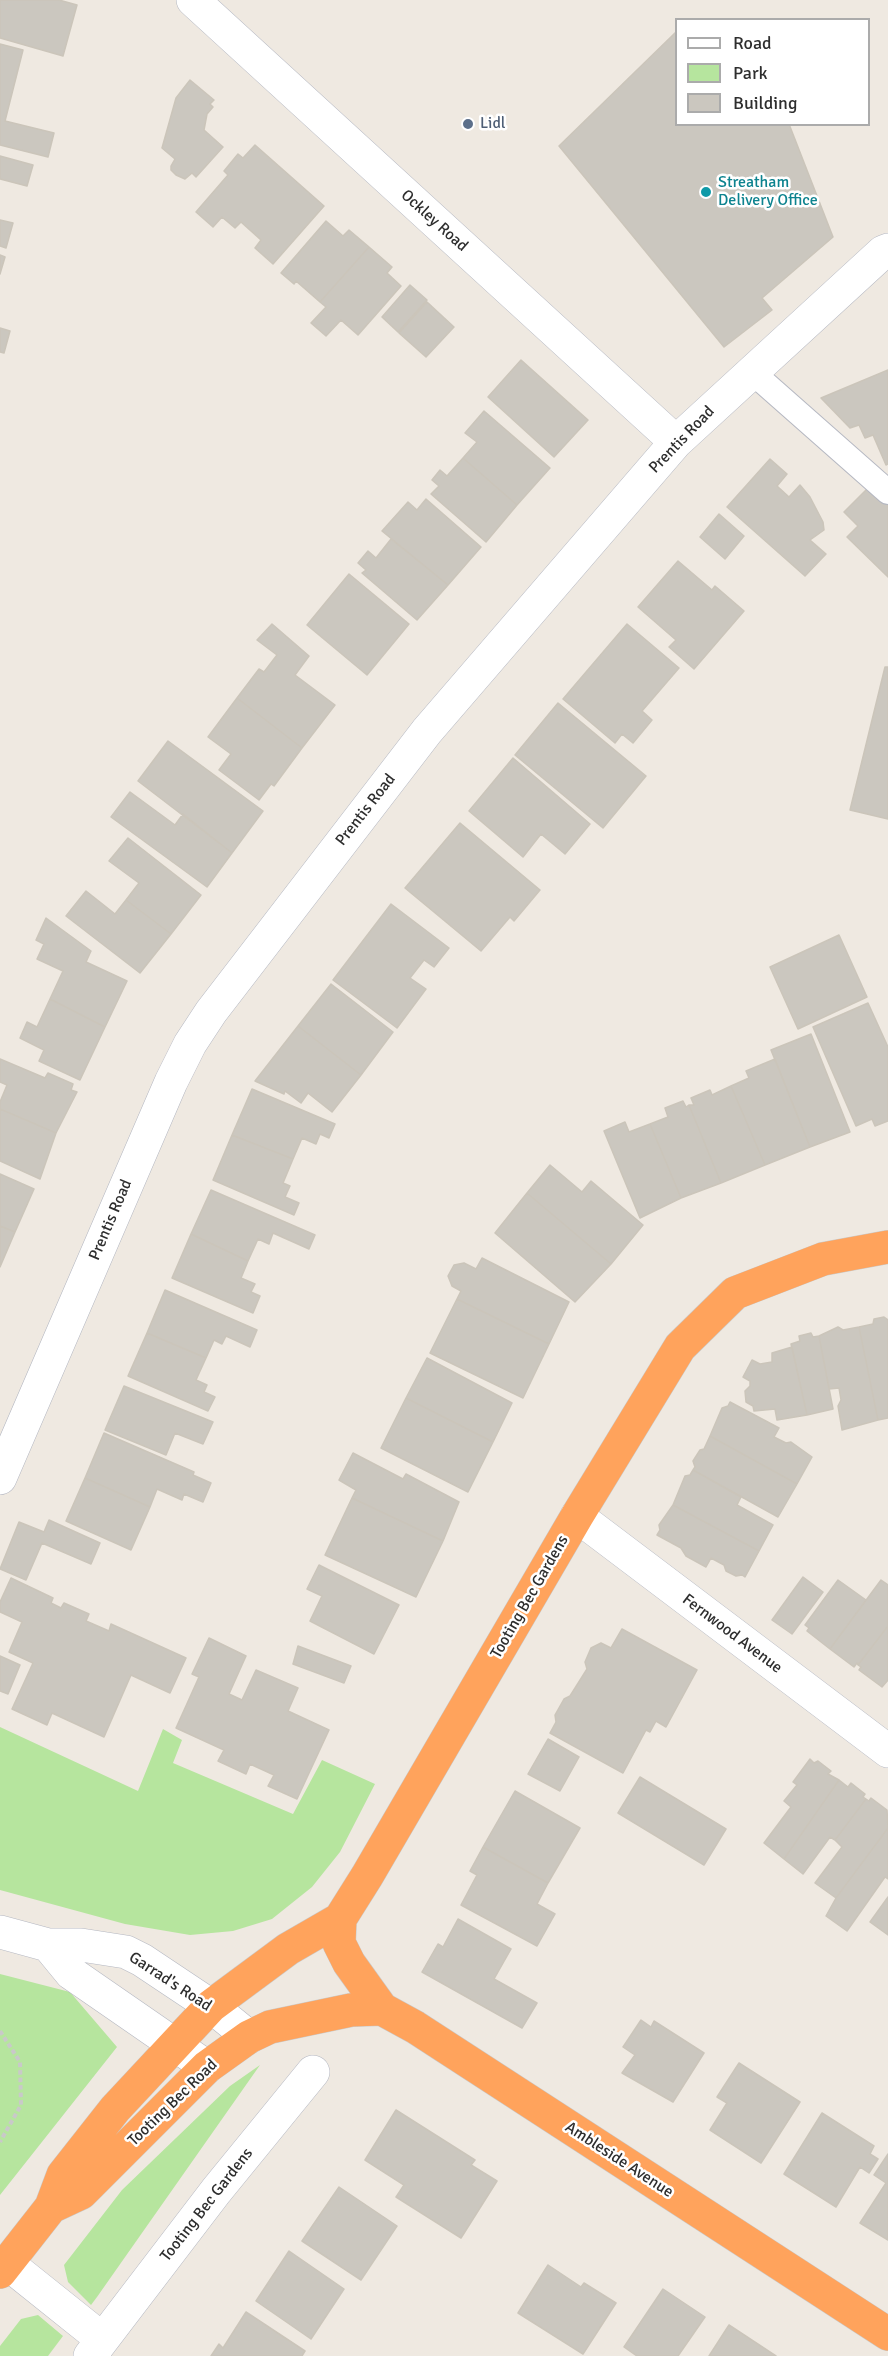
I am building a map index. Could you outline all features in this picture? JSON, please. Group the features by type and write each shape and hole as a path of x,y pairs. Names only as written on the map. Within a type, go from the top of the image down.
{"highway":[{"name":"Tooting Bec Gardens","path":"230,2022 288,1948 340,1919 577,1516 680,1347 735,1293 823,1259 888,1247"},
{"path":"340,1919 339,1943 349,1963 382,2009"},
{"name":"Tooting Bec Road","path":"4,2267 51,2207 63,2175 76,2156 115,2109 175,2045 230,2022 270,2027 341,2011 382,2009"},
{"name":"Ambleside Avenue","path":"382,2009 415,2027 888,2334"},
{"name":"Tooting Bec Road","path":"51,2207 81,2193 207,2067 230,2022"}],"street":[{"name":"Ockley Road","path":"193,0 676,442"},
{"name":"Prentis Road","path":"0,1478 161,1104 190,1044 211,1012 427,731 676,442 883,252 888,250"},
{"name":"Fernwood Avenue","path":"577,1516 888,1751"},
{"name":"Garrad's Road","path":"0,1932 48,1945 81,1945 126,1952 142,1960 230,2022"},
{"path":"48,1945 71,1973 207,2067"},
{"name":"Tooting Bec Gardens","path":"4,2267 96,2348 216,2191 313,2072"}],"lane":[{"path":"752,372 888,492"}],"path":[{"path":"0,2031 21,2062 21,2105 0,2142"}],"green space":[{"path":"0,1727 138,1791 163,1729 182,1740 173,1763 293,1814 322,1760 375,1784 340,1852 312,1887 272,1919 233,1931 190,1935 125,1924 0,1890"},
{"path":"0,1974 70,1992 117,2047 0,2195"},
{"path":"260,2065 91,2305 68,2282 64,2265 122,2190 230,2086"},
{"path":"38,2315 63,2336 48,2356 0,2356 0,2346 21,2319"}],"building":[{"path":"0,0 59,0 77,5 63,56 0,38"},
{"name":"Streatham Delivery Office","path":"675,33 675,126 790,126 833,237 762,298 772,310 724,347 559,146"},
{"path":"0,44 23,50 5,121 54,133 48,157 0,145"},
{"path":"190,80 214,100 210,104 213,107 207,114 204,130 223,147 196,177 192,173 185,179 171,170 175,159 162,148 176,98"},
{"path":"255,145 324,206 273,264 255,248 261,240 241,222 235,228 222,217 213,227 196,212 228,175 224,171 238,154 243,158"},
{"path":"0,156 33,165 27,186 0,179"},
{"path":"0,220 13,223 6,248 0,246"},
{"path":"326,221 343,236 349,230 369,247 320,302 296,281 294,284 281,273"},
{"path":"369,247 392,267 387,273 401,286 358,335 341,320 326,336 311,323 326,307 320,302"},
{"path":"0,255 5,257 0,274"},
{"path":"410,285 427,300 398,332 382,317"},
{"path":"427,302 454,327 426,357 399,333"},
{"path":"0,328 10,331 4,353 0,352"},
{"path":"521,360 588,420 554,457 488,397"},
{"path":"888,370 888,464 886,465 873,435 865,438 859,425 850,428 821,398"},
{"path":"484,411 550,468 517,505 463,458 477,442 465,433"},
{"path":"463,458 517,505 486,542 431,494 439,486 432,480 440,470 447,476"},
{"path":"770,459 787,474 777,486 789,497 800,485 810,497 823,522 824,530 810,540 826,554 805,576 727,507"},
{"path":"869,487 888,505 888,577 847,537 858,526 844,512"},
{"path":"426,499 481,547 448,585 382,531 408,502 417,510"},
{"path":"719,514 744,536 725,559 700,537"},
{"path":"391,539 448,585 417,620 362,573 366,570 358,563 368,551 376,558"},
{"path":"678,561 712,590 715,586 744,611 694,669 669,647 676,640 638,607"},
{"path":"349,574 409,624 367,675 307,625"},
{"path":"272,624 309,656 295,675 335,705 302,748 237,698 259,669 264,672 277,655 257,640"},
{"path":"627,624 679,668 642,711 652,720 633,743 622,734 615,743 563,699"},
{"path":"885,667 888,667 888,819 850,810"},
{"path":"237,698 302,748 274,786 271,784 259,800 219,770 231,754 208,737"},
{"path":"558,703 646,776 603,828 515,755"},
{"path":"168,741 263,811 232,853 138,781"},
{"path":"513,758 590,824 565,854 541,834 523,857 469,811"},
{"path":"130,792 175,825 183,814 232,853 207,887 111,817"},
{"path":"460,823 540,890 514,921 510,917 481,951 405,888"},
{"path":"128,838 201,895 171,934 126,900 139,883 109,861"},
{"path":"86,891 115,914 126,900 171,934 140,973 66,916"},
{"path":"391,904 449,948 434,967 424,960 410,978 426,989 397,1028 333,980"},
{"path":"46,918 91,951 86,962 127,981 105,1027 50,999 63,971 37,959 44,944 36,940"},
{"path":"839,935 867,997 798,1029 770,967"},
{"path":"331,984 393,1032 361,1075 298,1026"},
{"path":"50,999 105,1027 80,1080 39,1061 44,1050 20,1038 27,1022 37,1027"},
{"path":"868,1003 888,1047 888,1121 875,1126 872,1119 856,1126 813,1027"},
{"path":"298,1026 361,1075 332,1112 308,1093 301,1103 285,1091 284,1094 255,1081"},
{"path":"811,1034 850,1132 810,1147 771,1050"},
{"path":"0,1059 45,1078 48,1073 73,1084 71,1090 77,1092 56,1133 0,1109 0,1102 7,1085 0,1082"},
{"path":"775,1059 810,1147 765,1165 731,1086 749,1078 746,1071"},
{"path":"731,1086 765,1165 721,1183 689,1105 694,1105 691,1098 710,1090 712,1095"},
{"path":"252,1089 335,1124 329,1138 320,1134 316,1144 302,1138 293,1159 232,1135"},
{"path":"683,1101 686,1107 689,1105 721,1183 681,1198 650,1124 668,1117 665,1108"},
{"path":"0,1109 56,1133 40,1179 0,1161"},
{"path":"625,1122 629,1132 650,1124 681,1198 640,1218 604,1131"},
{"path":"232,1135 293,1159 283,1183 290,1186 285,1197 299,1203 294,1215 213,1180"},
{"path":"550,1165 582,1192 591,1181 643,1225 611,1264 527,1193"},
{"path":"0,1174 34,1189 15,1232 0,1226"},
{"path":"211,1190 315,1235 309,1249 273,1233 269,1244 258,1239 248,1261 191,1234"},
{"path":"527,1193 611,1264 575,1302 495,1233"},
{"path":"0,1226 15,1232 0,1267"},
{"path":"191,1234 248,1261 241,1278 255,1284 251,1292 260,1296 253,1313 172,1278"},
{"path":"482,1258 569,1302 549,1344 457,1299 461,1291 452,1286 448,1276 454,1265 464,1263 476,1269"},
{"path":"165,1290 257,1330 250,1347 226,1336 222,1344 214,1340 206,1358 147,1333"},
{"path":"457,1299 549,1344 523,1398 430,1353"},
{"path":"884,1317 888,1320 888,1418 878,1420 859,1327 873,1324 874,1319"},
{"path":"838,1327 843,1330 859,1327 878,1420 842,1430 838,1406 841,1400 839,1388 829,1389 819,1336"},
{"path":"147,1333 206,1358 196,1380 207,1385 204,1392 215,1397 208,1411 128,1376"},
{"path":"811,1333 813,1337 819,1336 833,1409 807,1415 791,1344 800,1341 799,1336"},
{"path":"792,1347 807,1415 777,1420 775,1409 754,1411 753,1406 746,1402 745,1391 750,1386 750,1381 743,1377 752,1360 760,1364 772,1362 772,1353"},
{"path":"427,1358 512,1403 493,1442 406,1398"},
{"path":"124,1386 213,1422 203,1444 175,1433 166,1455 105,1430"},
{"path":"406,1398 493,1442 468,1492 381,1448"},
{"path":"730,1402 779,1428 774,1437 786,1443 791,1442 812,1457 797,1484 710,1436 722,1408 728,1406"},
{"path":"104,1433 194,1472 193,1475 211,1483 203,1502 184,1494 182,1500 157,1489 150,1507 85,1478"},
{"path":"710,1436 797,1484 778,1517 693,1470 695,1467 693,1461 700,1450 704,1449"},
{"path":"353,1453 403,1479 406,1474 459,1502 443,1541 352,1498 356,1490 339,1480"},
{"path":"693,1470 741,1497 737,1505 773,1525 759,1551 673,1505 685,1476 690,1475"},
{"path":"85,1478 150,1507 131,1550 66,1521"},
{"path":"352,1498 443,1541 416,1597 325,1555"},
{"path":"673,1505 759,1551 745,1577 726,1571 724,1565 711,1558 706,1567 686,1556 681,1548 657,1535 660,1530 659,1525"},
{"path":"49,1520 100,1543 91,1564 42,1543 26,1580 0,1569 19,1522 44,1532"},
{"path":"319,1565 399,1605 374,1654 310,1621 322,1596 307,1589"},
{"path":"803,1577 823,1592 792,1634 772,1620"},
{"path":"11,1578 53,1598 51,1603 61,1608 64,1603 89,1614 86,1621 109,1631 111,1624 186,1658 170,1693 131,1675 104,1737 52,1713 47,1725 12,1709 33,1663 9,1652 22,1622 0,1612 0,1602"},
{"path":"838,1580 866,1600 830,1649 807,1631 809,1628 805,1625"},
{"path":"881,1580 888,1585 888,1626 858,1665 857,1663 854,1667 830,1649"},
{"path":"888,1626 888,1680 882,1687 859,1670 861,1667 858,1665"},
{"path":"622,1629 697,1670 666,1727 656,1721 650,1732 646,1730 623,1773 550,1733 556,1722 555,1715 564,1699 570,1696 587,1669 585,1662 591,1648 601,1643 611,1648"},
{"path":"209,1638 246,1656 229,1694 242,1700 256,1670 298,1688 288,1711 329,1730 297,1799 268,1786 274,1775 250,1764 246,1774 218,1761 224,1750 176,1728 199,1677 192,1674"},
{"path":"298,1646 351,1666 344,1683 293,1664"},
{"path":"0,1656 20,1665 8,1694 0,1691"},
{"path":"548,1739 579,1757 560,1791 528,1774"},
{"path":"810,1759 814,1763 818,1761 831,1771 828,1774 839,1780 784,1859 764,1843 791,1807 784,1801 797,1785 793,1782"},
{"path":"640,1777 726,1829 704,1865 618,1813"},
{"path":"839,1780 848,1787 851,1783 865,1794 863,1797 866,1799 835,1840 830,1837 803,1874 784,1859"},
{"path":"515,1791 580,1828 548,1883 483,1847"},
{"path":"871,1798 887,1810 888,1828 836,1898 815,1883 842,1847 835,1840 866,1799 869,1801"},
{"path":"888,1828 888,1879 885,1877 847,1931 826,1916 836,1898"},
{"path":"483,1847 548,1883 537,1904 555,1914 537,1946 461,1905 477,1875 470,1871"},
{"path":"888,1897 888,1935 870,1922"},
{"path":"458,1919 511,1949 494,1979 537,2003 522,2028 422,1972 438,1944 443,1947"},
{"path":"641,2020 651,2027 654,2021 704,2053 673,2102 622,2073 635,2055 623,2047"},
{"path":"739,2063 800,2102 761,2163 710,2130 727,2103 717,2097"},
{"path":"396,2110 475,2160 471,2165 497,2181 461,2238 396,2197 404,2185 365,2160"},
{"path":"822,2113 874,2146 870,2154 878,2159 869,2173 860,2167 836,2207 784,2174"},
{"path":"888,2154 888,2240 860,2223 886,2183 874,2175"},
{"path":"339,2187 397,2226 361,2280 302,2241"},
{"path":"289,2251 344,2289 311,2339 256,2301"},
{"path":"548,2265 581,2287 584,2283 616,2303 583,2354 518,2313"},
{"path":"663,2289 705,2317 678,2356 637,2356 624,2347"},
{"path":"246,2312 305,2351 302,2356 211,2356 219,2344 223,2348"},
{"path":"729,2325 776,2356 709,2356"}],"place":[{"name":"Lidl","path":"468,124"},
{"name":"Streatham Delivery Office","path":"706,192"}]}
